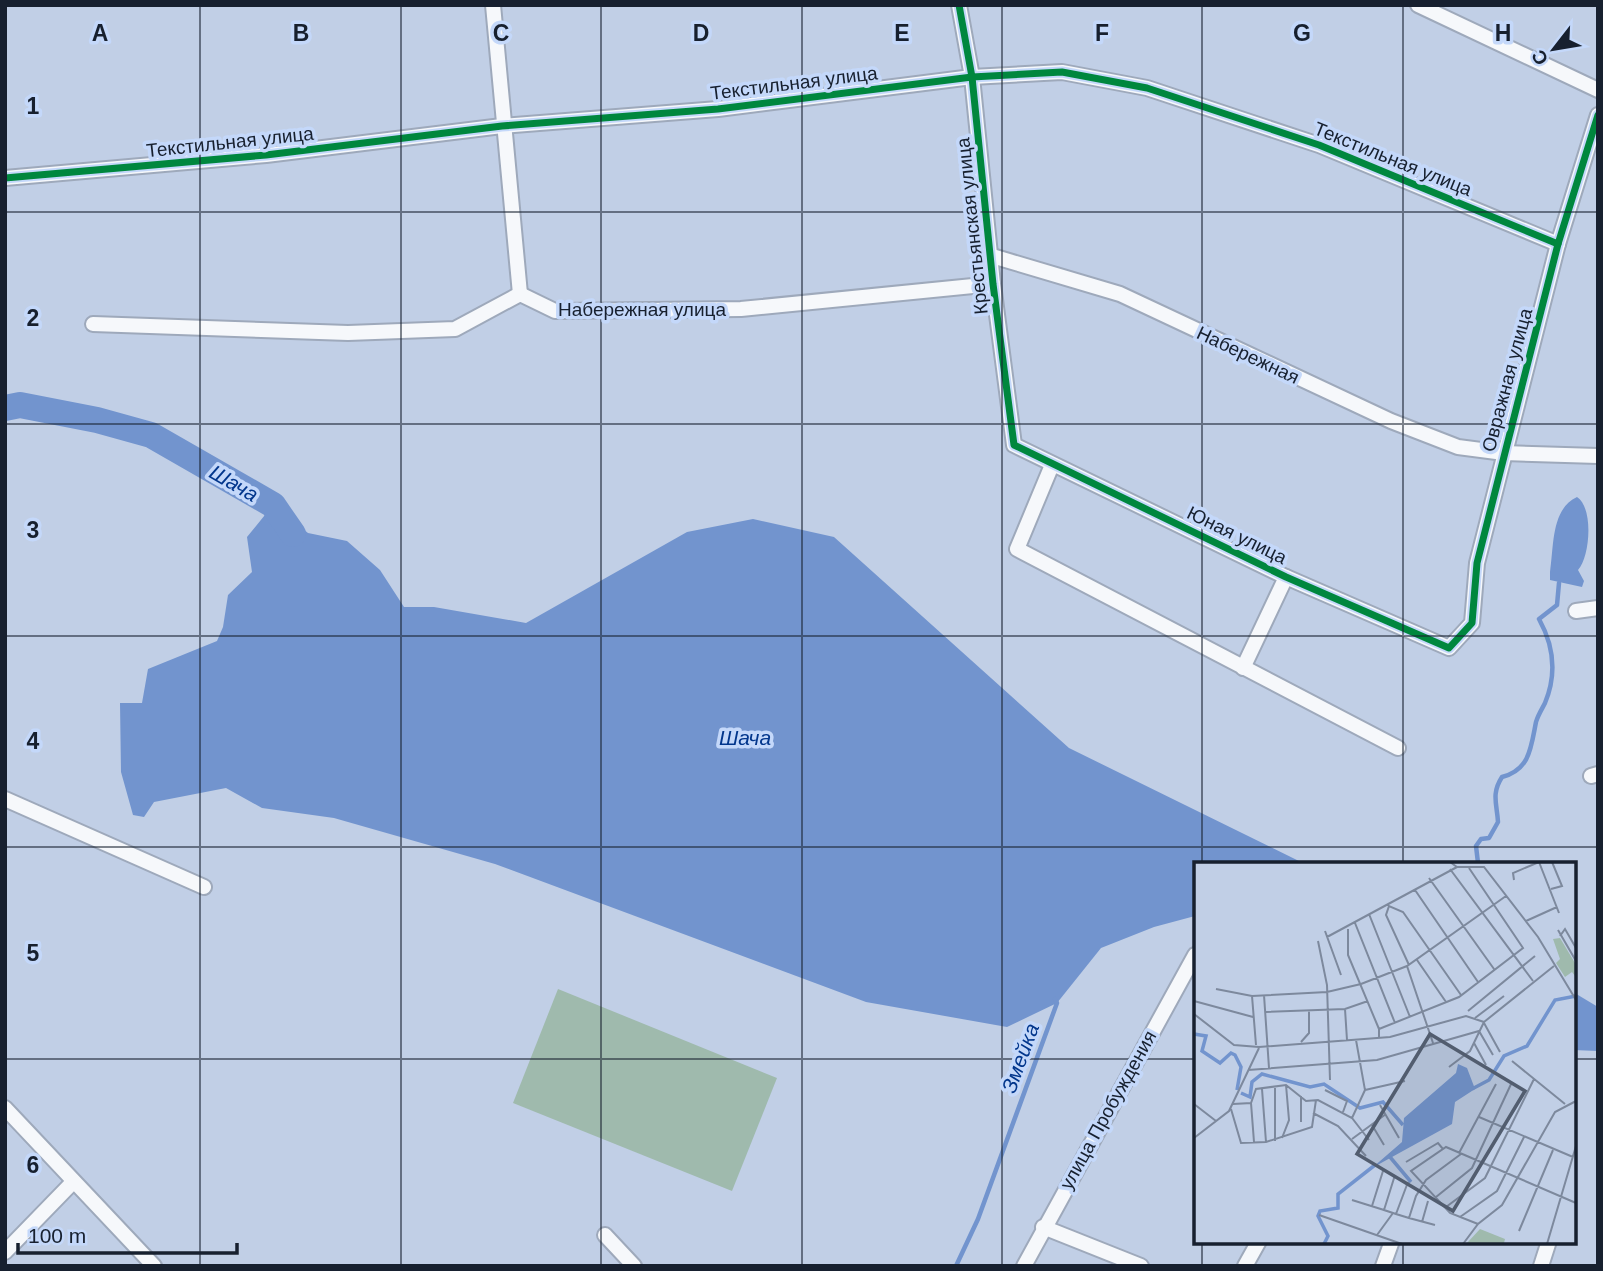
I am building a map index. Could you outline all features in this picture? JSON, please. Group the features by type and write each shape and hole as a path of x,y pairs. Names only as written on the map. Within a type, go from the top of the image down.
{"street":[{"path":"93,324 348,333 455,329 520,295 502,126 493,5"},
{"name":"Крестьянская улица","path":"959,5 972,77 993,284 1014,445"},
{"path":"1419,5 1598,90"},
{"name":"Текстильная улица","path":"5,178 266,155 502,126 718,109 972,77 1062,72 1147,88 1319,145 1558,244"},
{"name":"Овражная улица","path":"1450,648 1472,623 1476,563 1558,244 1598,115"},
{"name":"Набережная","path":"992,256 1120,295 1391,421 1447,443 1504,453 1598,456"},
{"name":"Набережная улица","path":"520,295 555,311 741,309 993,284"},
{"name":"Юная улица","path":"1014,445 1286,577 1450,648"},
{"path":"1052,465 1017,549 1398,748"},
{"path":"1243,668 1286,577"},
{"path":"1576,611 1598,608"},
{"path":"5,799 204,887"},
{"name":"улица Пробуждения","path":"1024,1266 1043,1227 1194,957"},
{"path":"5,1108 154,1266"},
{"path":"5,1252 73,1182"},
{"path":"1043,1227 1141,1266"},
{"path":"605,1235 634,1266"},
{"path":"1245,1266 1258,1243"},
{"path":"1383,1266 1391,1243"},
{"path":"1541,1266 1548,1243"}],"green space":[{"path":"558,989 777,1078 732,1191 513,1103"}],"water":[{"path":"1577,497 1586,511 1588,522 1585,555 1578,570 1584,581 1582,587 1550,580 1553,540 1558,519 1562,510"},
{"name":"Шача","path":"273,505 308,533 347,541 380,570 404,607 434,607 526,623 687,532 753,519 834,537 1069,748 1301,862 1194,862 1194,916 1154,927 1101,948 1057,1003 1007,1027 866,1002 495,864 334,818 262,808 226,788 154,802 144,817 133,815 121,772 120,703 142,703 148,669 217,641 223,627 228,595 252,572 247,537"},
{"path":"1575,993 1598,1007 1598,1051 1575,1050"}],"waterway":[{"name":"Шача","path":"5,408 20,405 97,420 151,435 273,505 293,534"},
{"path":"1478,862 1476,846 1481,839 1489,838 1498,822 1496,799 1499,783 1502,777 1518,769 1528,756 1537,719 1549,692 1551,650 1539,619 1557,605 1559,583"},
{"name":"Змейка","path":"956,1266 978,1219 1057,1003 1055,999"}],"cycle path":[{"path":"959,5 972,77 993,284 1014,445 1286,577 1449,648 1472,623 1477,563 1558,244 1598,115"},
{"path":"5,178 266,155 502,126 718,109 972,77 1062,72 1147,88 1319,145 1558,244"}]}
